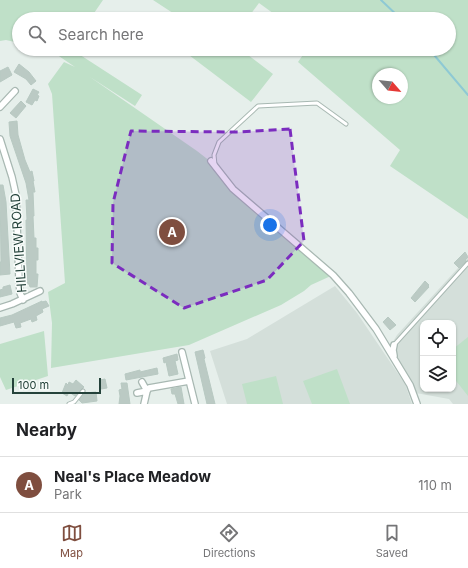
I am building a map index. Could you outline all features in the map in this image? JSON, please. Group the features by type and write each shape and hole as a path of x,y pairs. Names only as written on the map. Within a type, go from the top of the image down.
{"street":[{"path":"0,107 15,91"},
{"name":"HILLVIEW ROAD","path":"0,139 16,195 19,280 20,293 23,300"},
{"path":"213,163 233,189 333,275 349,293 376,329 410,385 416,404"},
{"path":"0,308 23,300 40,291"},
{"path":"394,345 393,353 396,362"},
{"path":"182,352 195,404"},
{"path":"137,393 147,391 149,388 153,387 189,381"},
{"path":"142,382 147,391 144,404"}],"lane":[{"path":"213,163 214,155 219,142 258,106 316,102 346,124"},
{"path":"394,345 468,263"},
{"path":"69,404 74,402 83,391"}],"highlighted area":[{"path":"290,129 304,241 267,280 184,308 112,263 113,203 131,131 238,132"}],"shaded area":[{"path":"468,257 468,404 453,404 449,399 416,393 394,358 391,345 397,335"},
{"path":"335,286 357,313 405,384 412,404 227,404 210,351 247,339"}],"green space":[{"path":"0,0 103,0 95,12 12,12 12,41 0,41"},
{"path":"153,0 468,0 468,219 390,166 400,150 298,62 302,56 456,56 456,12 271,12 259,3 252,12 171,12"},
{"path":"59,56 82,56 142,95 135,106 90,77 215,165 223,177 333,275 311,285 281,305 189,345 51,368 52,323 48,292 65,283 52,94 48,84 64,62 75,67"},
{"path":"190,56 249,56 273,74 251,102"},
{"path":"44,331 48,376 6,390 0,377 0,344"},
{"path":"468,337 468,396 456,381 456,347"},
{"path":"337,369 350,404 312,404 303,381"},
{"path":"276,376 283,404 247,404 242,384"}],"building":[{"path":"19,64 29,72 36,81 31,85 26,79 14,72"},
{"path":"8,67 12,75 0,82 0,71"},
{"path":"33,89 39,92 37,95 39,96 37,101 35,100 32,105 26,102"},
{"path":"21,101 26,106 16,118 10,113"},
{"path":"17,121 18,135 25,160 30,172 32,171 34,181 34,238 36,238 36,248 38,248 38,260 36,260 36,274 38,274 37,287 30,287 29,284 27,284 26,200 29,200 26,183 10,136 9,122"},
{"path":"0,185 3,185 6,202 10,274 0,275 1,262"},
{"path":"465,252 468,257 459,268 454,263"},
{"path":"425,281 429,287 415,302 411,298"},
{"path":"10,285 12,294 0,297 0,290 3,289 3,287"},
{"path":"42,301 46,301 49,306 42,309 43,312 36,316 37,320 32,322 31,319 20,323 21,327 16,328 14,322 0,326 0,318 12,315"},
{"path":"388,317 396,325 390,330 383,322"},
{"path":"203,350 215,404 207,404 195,352"},
{"path":"177,354 178,360 175,361 178,374 169,376 166,362 164,363 163,358"},
{"path":"157,368 158,374 126,380 125,374"},
{"path":"105,379 107,388 101,389 100,380"},
{"path":"76,380 84,387 75,396 69,392 67,396 62,393 66,383 68,385 69,382 73,384"},
{"path":"121,383 127,383 130,404 119,404 119,390 122,389"},
{"path":"181,387 184,404 178,404 175,394 172,394 171,389"},
{"path":"96,392 97,401 82,403 79,400 85,393"}],"waterway":[{"path":"381,0 394,12"},
{"path":"435,56 468,95"}],"place":[{"name":"Neal's Place Meadow","path":"172,232"}]}
